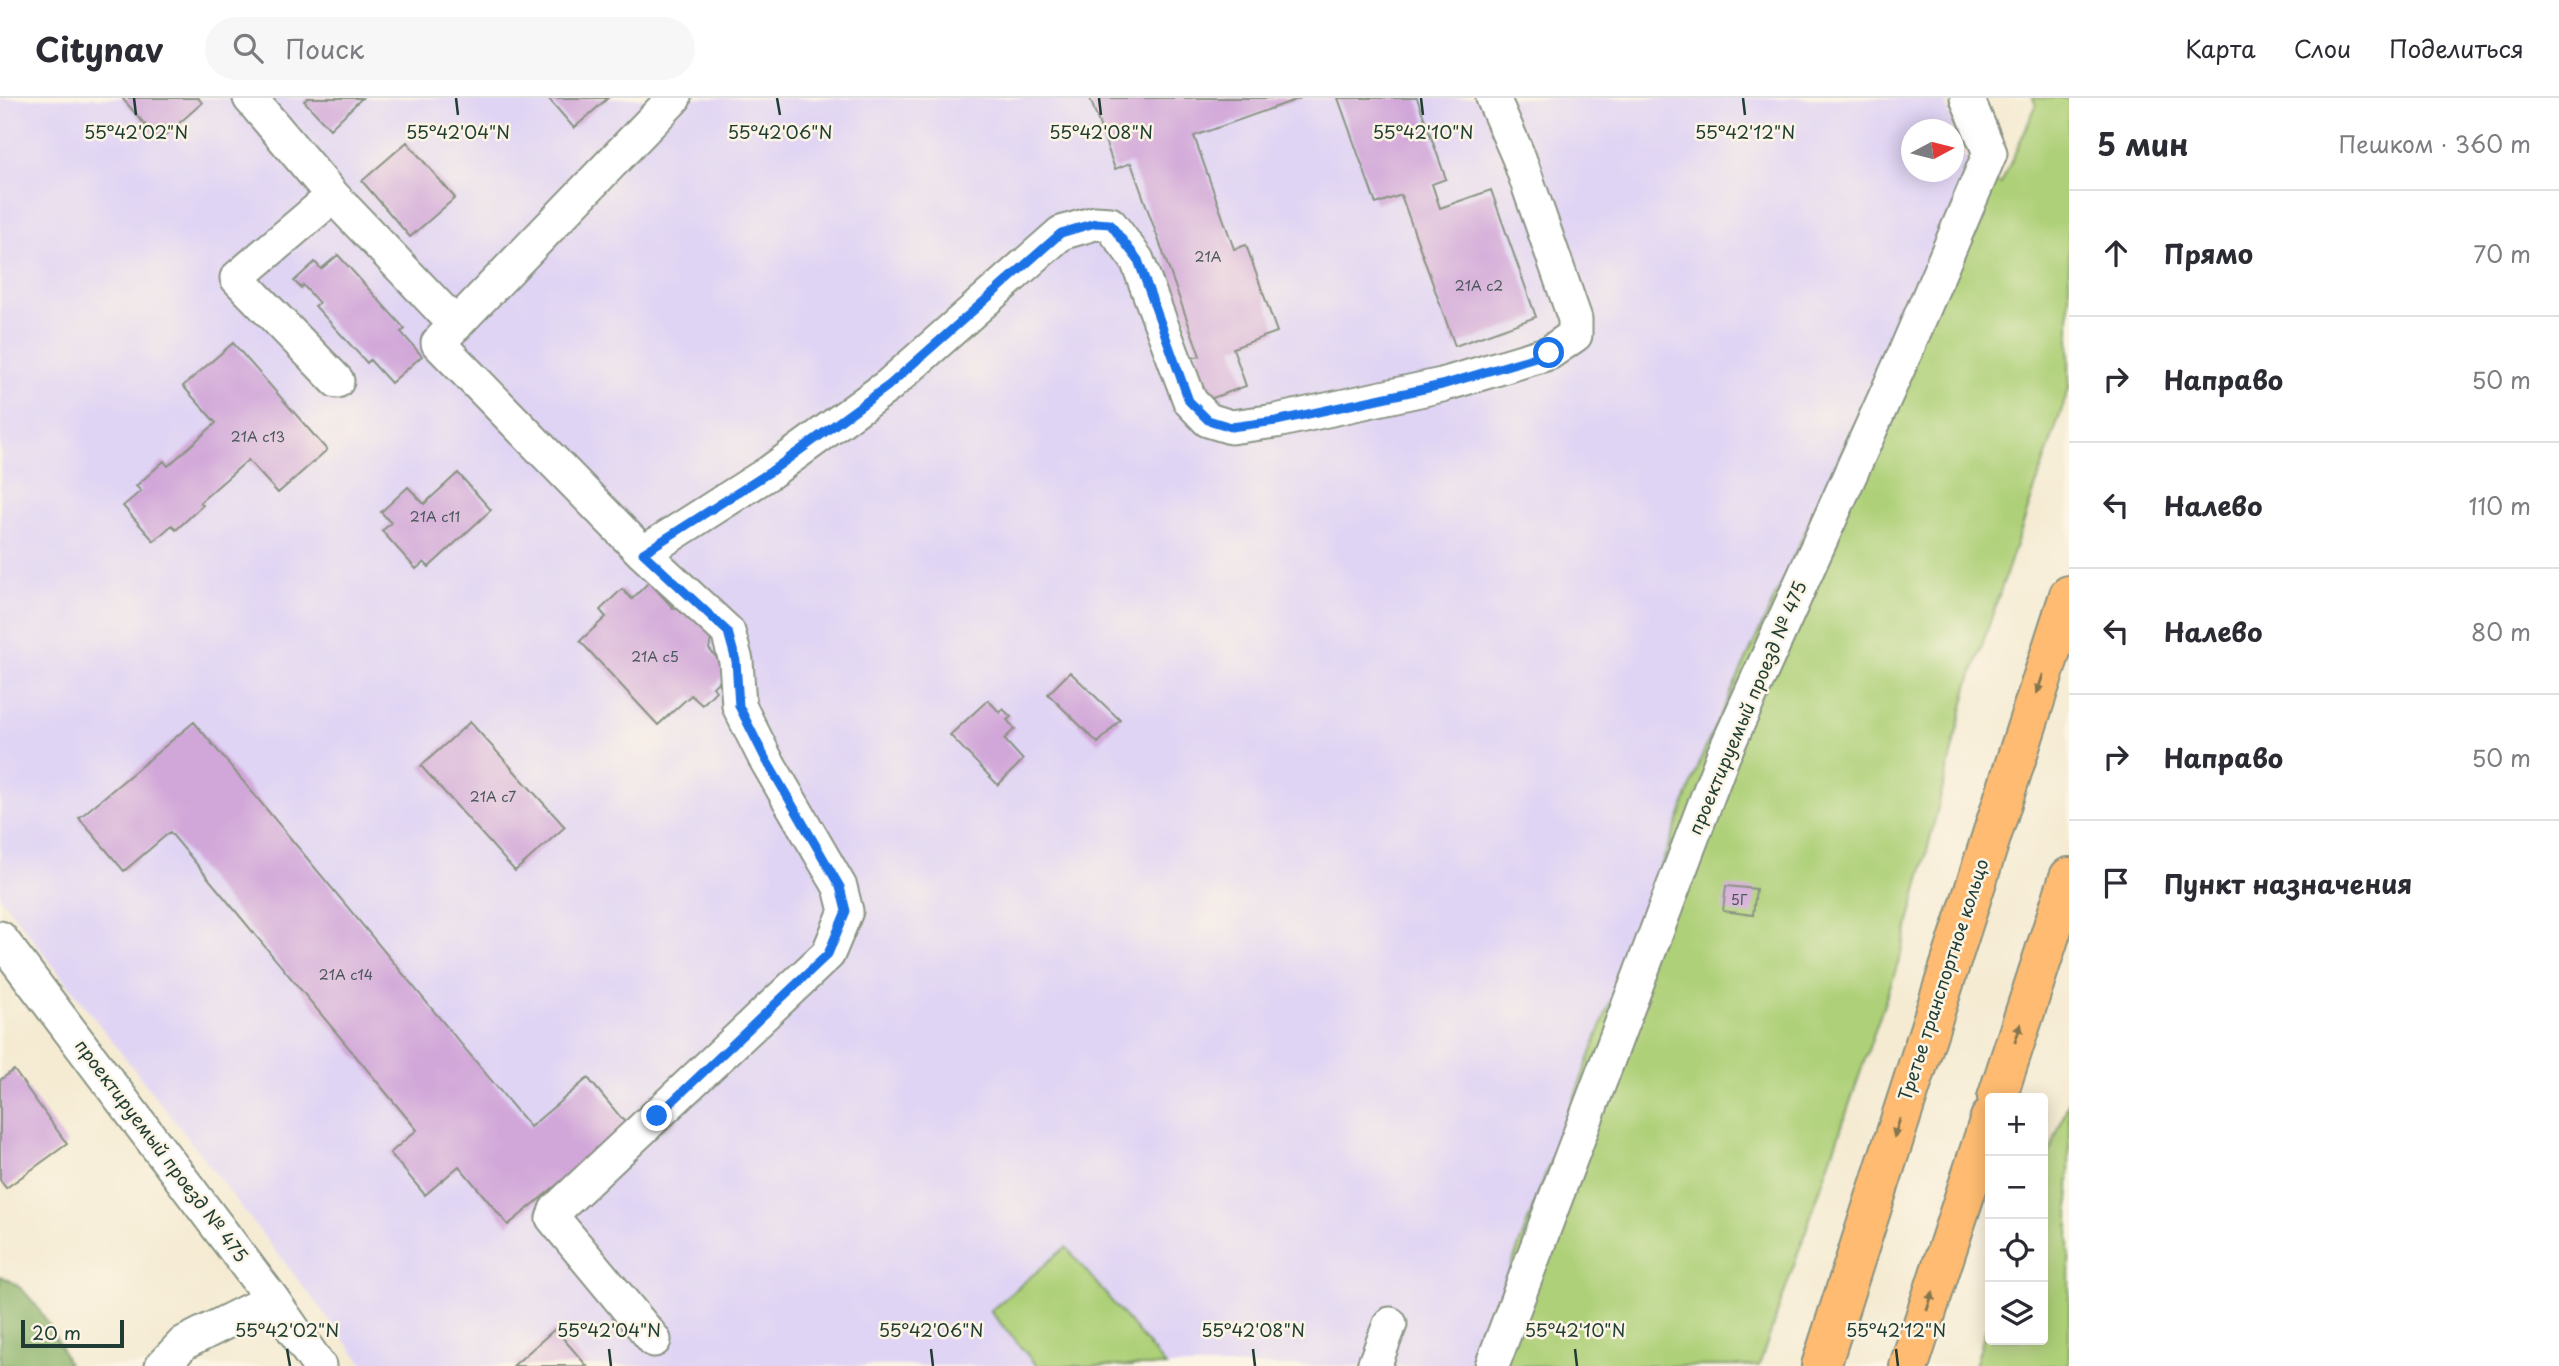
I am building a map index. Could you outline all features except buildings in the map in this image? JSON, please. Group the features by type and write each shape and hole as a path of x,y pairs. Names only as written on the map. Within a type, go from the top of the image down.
{"main road":[{"name":"Третье транспортное кольцо","path":"1821,1366 2069,596"},
{"path":"1999,1093 2069,877"},
{"path":"1909,1366 1985,1133"}],"street":[{"path":"250,98 333,196 456,325"},
{"path":"654,1340 553,1218 556,1210 828,954 846,911 840,887 765,758 739,706 736,661 728,632 643,553 438,342 674,98"},
{"path":"643,553 770,472 888,386 1061,233 1095,223 1110,224 1138,260 1189,401 1208,420 1231,427 1276,421 1442,385 1549,353 1575,335 1575,319 1519,158 1493,98"},
{"name":"проектируемый проезд № 475","path":"1492,1366 1723,756 1905,353 1990,153 1967,98"},
{"path":"333,196 237,278 337,381"},
{"name":"проектируемый проезд № 475","path":"0,938 272,1299 319,1366"},
{"path":"162,1366 184,1343 272,1299"},
{"path":"1374,1366 1390,1324"}],"shaded area":[{"path":"0,98 1943,98 1951,119 1901,119 1901,182 1964,182 1964,154 1971,172 1705,749 1474,1366 365,1366 0,897"}],"green space":[{"path":"2033,98 2069,98 2069,388 1968,687 1901,955 1759,1366 1474,1366 1705,749 1971,172 2001,184 2036,106"},
{"path":"2069,1101 2069,1366 1975,1366 1985,1331 1985,1345 2048,1345 2048,1158"},
{"path":"1066,1247 1166,1366 1037,1366 990,1311"},
{"path":"0,1276 23,1290 33,1301 58,1341 69,1366 0,1366"}],"route":[{"path":"657,1116 828,954 846,911 840,887 765,758 739,706 736,661 728,632 643,553 770,472 888,386 1061,233 1095,223 1110,224 1138,260 1189,401 1208,420 1231,427 1276,421 1442,385 1549,353"}]}
